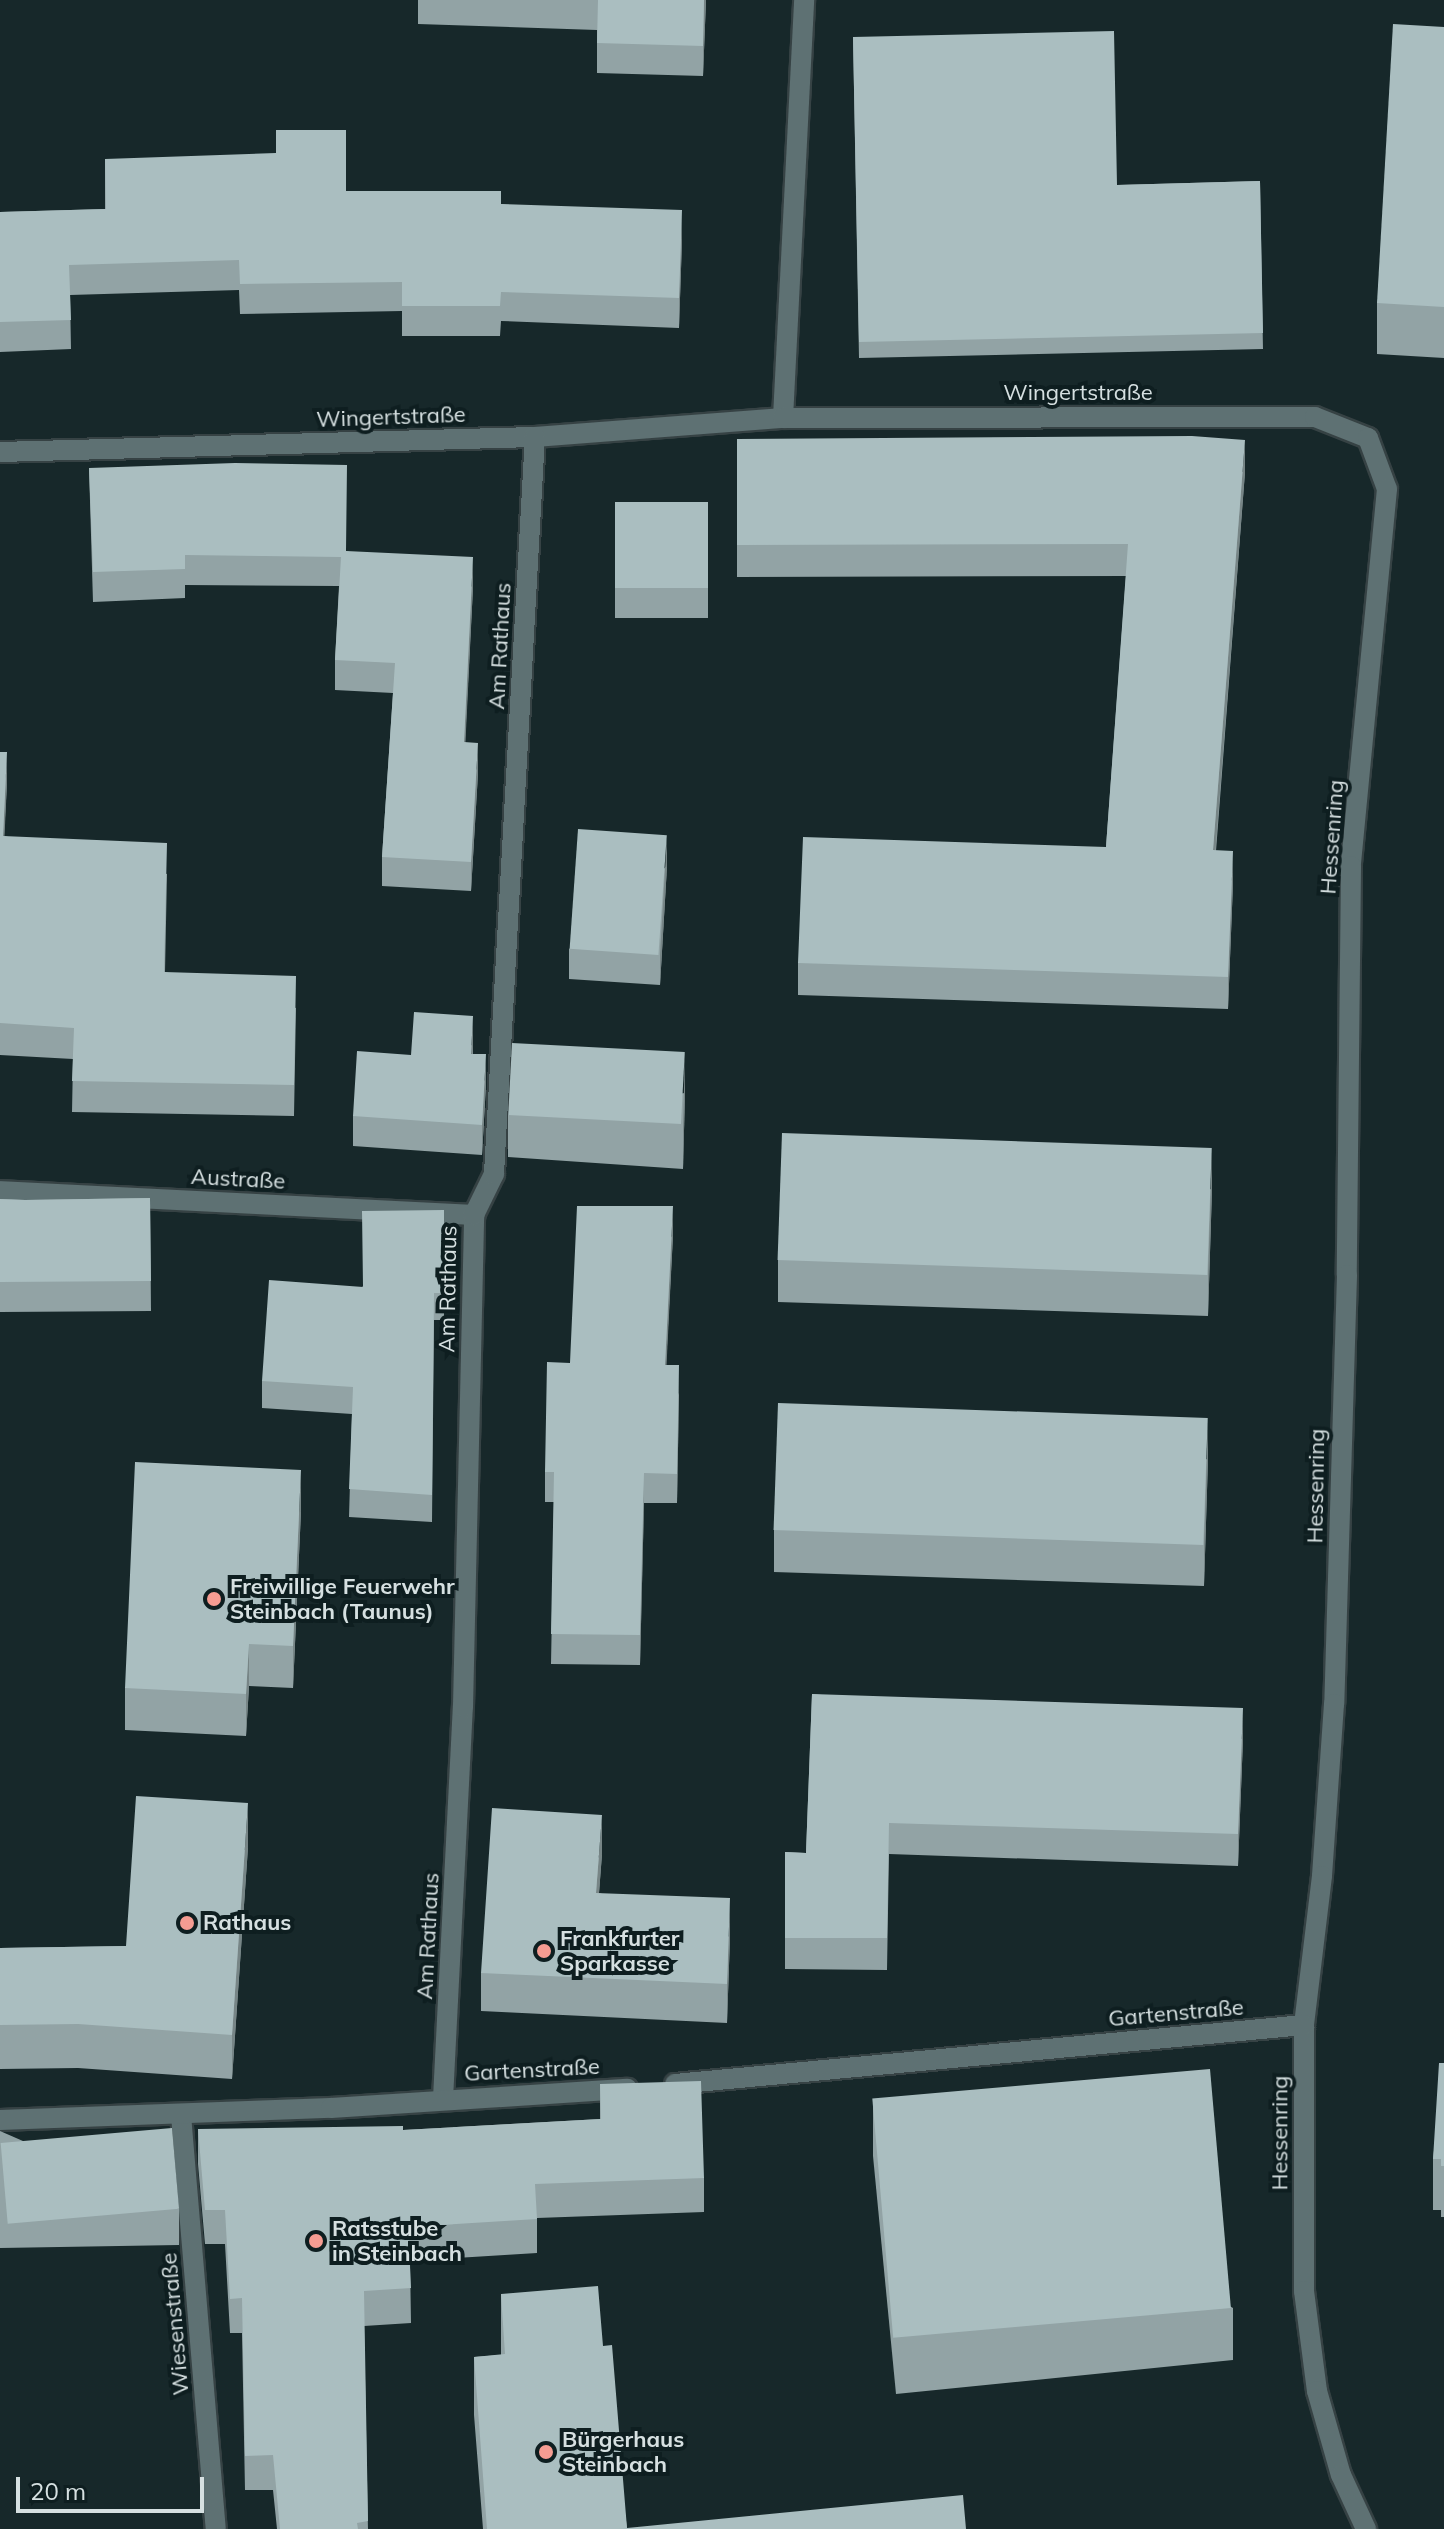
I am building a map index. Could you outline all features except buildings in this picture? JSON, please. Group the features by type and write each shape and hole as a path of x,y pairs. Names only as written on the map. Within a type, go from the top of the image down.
{"street":[{"path":"783,418 804,0"},
{"name":"Wingertstraße","path":"0,452 535,437 783,418 1315,417 1368,438"},
{"name":"Am Rathaus","path":"443,2099 463,1707 474,1215 494,1174 535,437"},
{"name":"Hessenring","path":"1366,2529 1341,2475 1317,2391 1304,2291 1304,2025 1322,1876 1334,1690 1347,1275 1351,866 1387,489 1368,438"},
{"name":"Austraße","path":"0,1191 474,1215"},
{"name":"Gartenstraße","path":"0,2120 181,2115 639,2088 1304,2025"},
{"name":"Wiesenstraße","path":"181,2115 216,2529"}],"place":[{"name":"Freiwillige Feuerwehr Steinbach (Taunus)","path":"214,1599"},
{"name":"Rathaus","path":"187,1923"},
{"name":"Frankfurter Sparkasse","path":"544,1951"},
{"name":"Ratsstube in Steinbach","path":"316,2241"},
{"name":"Bürgerhaus Steinbach","path":"546,2452"}]}
